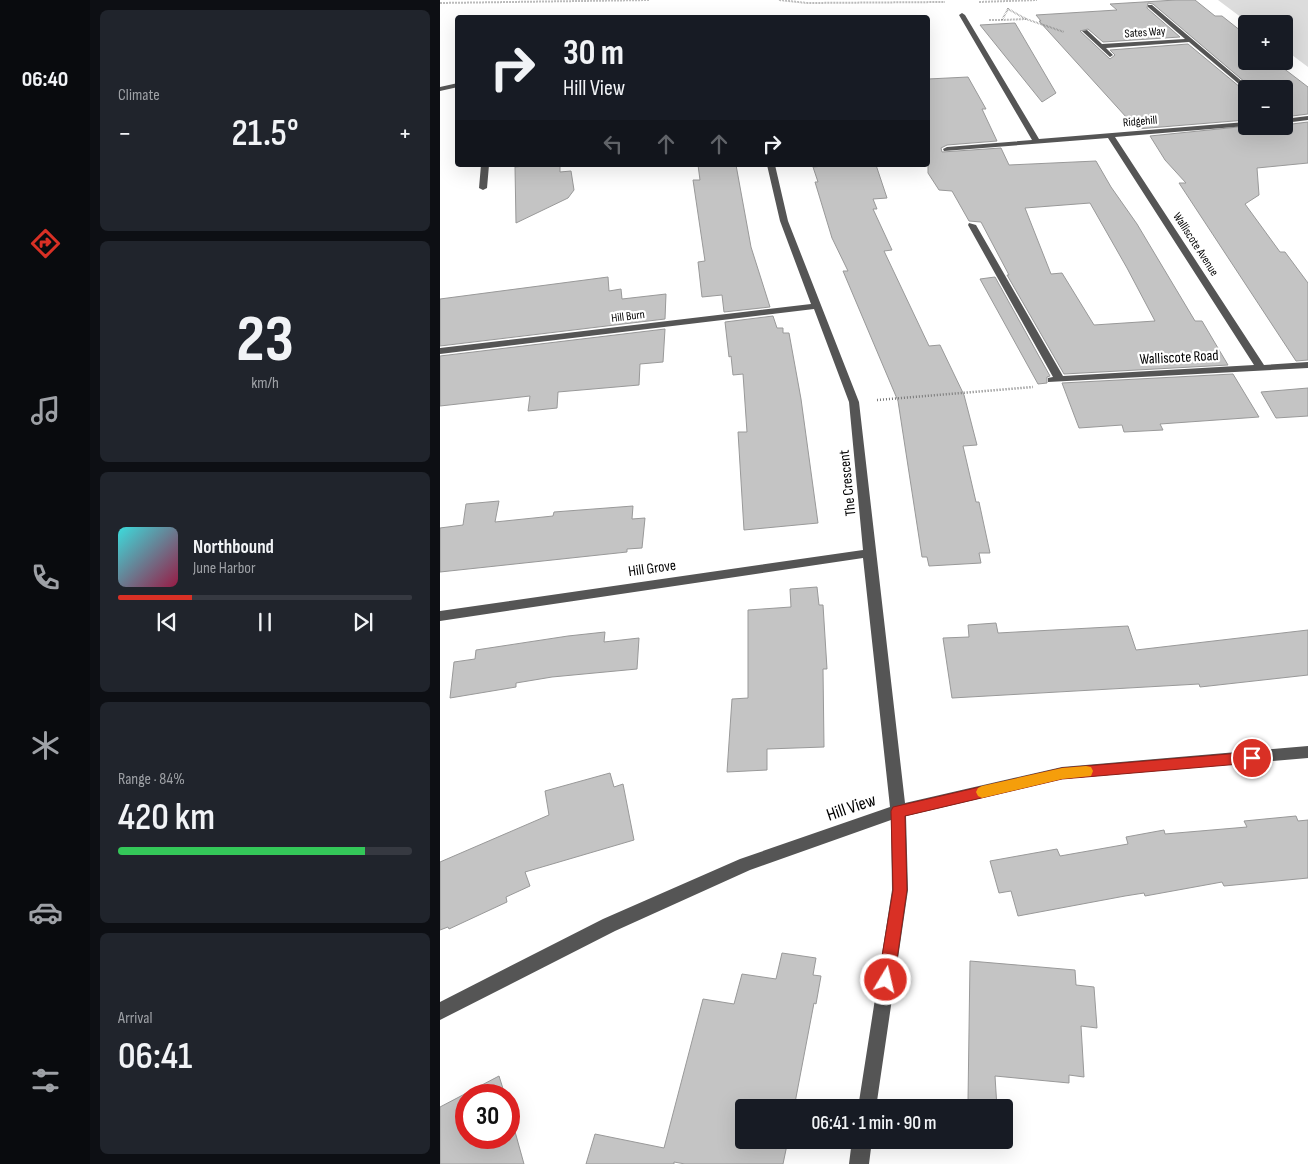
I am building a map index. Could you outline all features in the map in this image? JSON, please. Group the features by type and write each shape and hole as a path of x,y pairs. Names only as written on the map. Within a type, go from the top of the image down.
{"street":[{"name":"Sates Way","path":"1150,6 1238,81"},
{"path":"962,15 969,21 1036,140"},
{"name":"Sates Way","path":"1085,32 1110,55"},
{"name":"Sates Way","path":"1101,46 1190,40"},
{"path":"440,88 455,86"},
{"path":"1293,119 1308,118"},
{"name":"Ridgehill","path":"947,149 1036,140 1238,125"},
{"name":"Walliscote Avenue","path":"1110,135 1261,368"},
{"path":"483,188 485,167"},
{"name":"The Crescent","path":"771,167 784,222 854,402 898,811 900,890 868,1099"},
{"path":"972,225 1056,380"},
{"name":"Hill Burn","path":"440,350 818,306"},
{"name":"Walliscote Road","path":"1056,380 1308,365"},
{"name":"Hill Grove","path":"440,616 869,553"},
{"name":"Hill View","path":"440,1011 609,925 746,864 898,811 1062,773 1308,752"},
{"path":"858,1164 860,1149"}],"path":[{"path":"440,3 650,0"},
{"path":"779,0 807,3 953,2"},
{"path":"972,2 1037,1"},
{"path":"1002,2 1008,9 1026,19 1061,32 1085,32"},
{"path":"1008,9 1002,20 1026,19"},
{"path":"854,402 1055,385 1056,380"}],"shaded area":[{"path":"1218,0 1308,0 1308,67 1293,56 1293,15 1238,15"}],"building":[{"path":"1195,0 1215,16 1222,16 1238,29 1238,70 1286,70 1308,87 1308,114 1293,116 1293,80 1242,80 1153,4 1148,3 1147,8 1180,37 1103,42 1088,29 1080,31 1110,59 1115,55 1110,50 1188,44 1238,85 1238,121 1137,129 1039,21 1041,21 1036,15 1117,10 1110,4"},
{"path":"1015,23 1056,93 1042,102 980,25"},
{"path":"968,77 986,109 982,109 997,141 947,145 941,148 942,152 1001,148 1009,165 1096,161 1111,187 1137,224 1195,321 1202,321 1228,365 1064,374 1007,275 1009,275 981,222 969,221 952,191 939,190 928,173 928,167 930,167 930,79","holes":["1090,203 1155,321 1094,325 1062,273 1051,274 1025,208"]},
{"path":"1308,122 1308,163 1257,168 1259,195 1245,204 1280,252 1285,252 1308,283 1308,360 1296,361 1179,183 1186,183 1165,160 1150,136 1238,127 1238,135 1293,135 1293,124"},
{"path":"515,167 560,167 560,172 571,171 574,190 568,198 516,223"},
{"path":"698,167 736,167 751,247 770,307 724,312 722,295 702,297 698,262 705,261 693,180 700,180"},
{"path":"813,167 877,167 887,198 873,199 877,209 873,209 892,250 884,251 929,346 940,345 964,395 977,445 963,446 976,502 979,502 990,553 979,553 981,563 929,566 927,557 922,557 898,401 843,271 848,271 832,238 815,182 818,182"},
{"path":"608,277 609,291 621,289 622,299 666,294 665,319 440,346 440,299"},
{"path":"995,277 1050,376 1047,377 1047,383 1038,384 980,279"},
{"path":"773,316 777,328 783,328 783,333 789,333 801,399 818,523 744,530 738,432 747,432 743,374 733,375 725,322"},
{"path":"665,329 663,362 640,364 639,385 558,392 557,408 528,411 530,396 440,406 440,356"},
{"path":"1233,374 1259,417 1160,424 1163,430 1124,432 1122,425 1079,428 1062,383"},
{"path":"1308,388 1308,416 1276,418 1261,392"},
{"path":"499,501 495,522 553,516 554,512 633,506 632,519 645,518 642,548 627,549 627,552 440,572 440,528 463,525 466,504"},
{"path":"817,587 819,605 823,605 827,669 823,669 824,747 767,749 767,770 727,772 732,699 748,698 748,610 791,607 790,589"},
{"path":"996,623 998,633 1128,626 1136,650 1308,630 1308,675 1200,687 1199,684 952,698 943,638 969,637 968,625"},
{"path":"605,632 604,642 639,638 637,669 552,677 516,683 516,687 450,698 454,662 475,659 476,650"},
{"path":"610,773 614,787 623,784 634,840 525,872 530,886 506,897 507,902 449,929 448,927 440,930 440,862 549,815 545,791"},
{"path":"1296,816 1298,821 1308,820 1308,878 1224,886 1222,882 1145,896 1144,893 1125,896 1018,916 1011,891 999,893 990,861 1057,849 1060,856 1128,844 1126,837 1164,830 1165,834 1247,827 1244,821"},
{"path":"782,953 816,958 813,975 821,976 796,1099 735,1099 735,1149 786,1149 783,1164 685,1164 674,1162 674,1164 586,1164 595,1134 664,1148 703,999 734,1004 742,974 776,979"},
{"path":"970,961 1075,970 1076,985 1094,987 1097,1028 1081,1026 1084,1077 1069,1075 1069,1083 995,1076 996,1099 968,1099"},
{"path":"499,1076 502,1084 484,1084"},
{"path":"455,1099 455,1149 520,1149 524,1164 440,1164 440,1107"}],"slow traffic":[{"path":"982,792 1062,773 1086,771"}],"route":[{"path":"886,980 900,890 898,811 1062,773 1252,758"}]}
